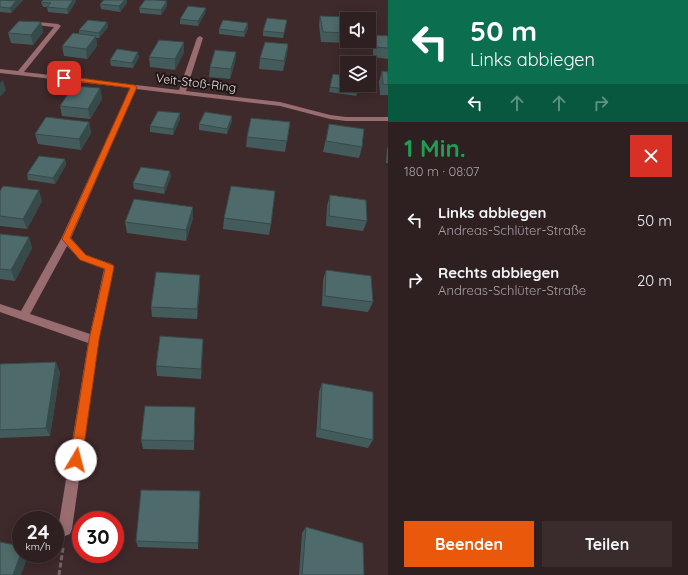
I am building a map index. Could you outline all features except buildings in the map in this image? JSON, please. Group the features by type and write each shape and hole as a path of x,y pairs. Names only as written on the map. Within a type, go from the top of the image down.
{"street":[{"path":"20,73 58,26 22,22"},
{"path":"182,92 200,38"},
{"name":"Veit-Stoß-Ring","path":"0,71 280,104 330,117 346,119 388,119"},
{"path":"23,316 66,239 134,87"},
{"path":"65,529 94,340 109,267 83,257 66,239"},
{"path":"0,308 94,340"}],"path":[{"path":"59,575 65,529"}],"route":[{"path":"64,78 134,87 66,239 83,257 109,267 94,340 76,460"}]}
